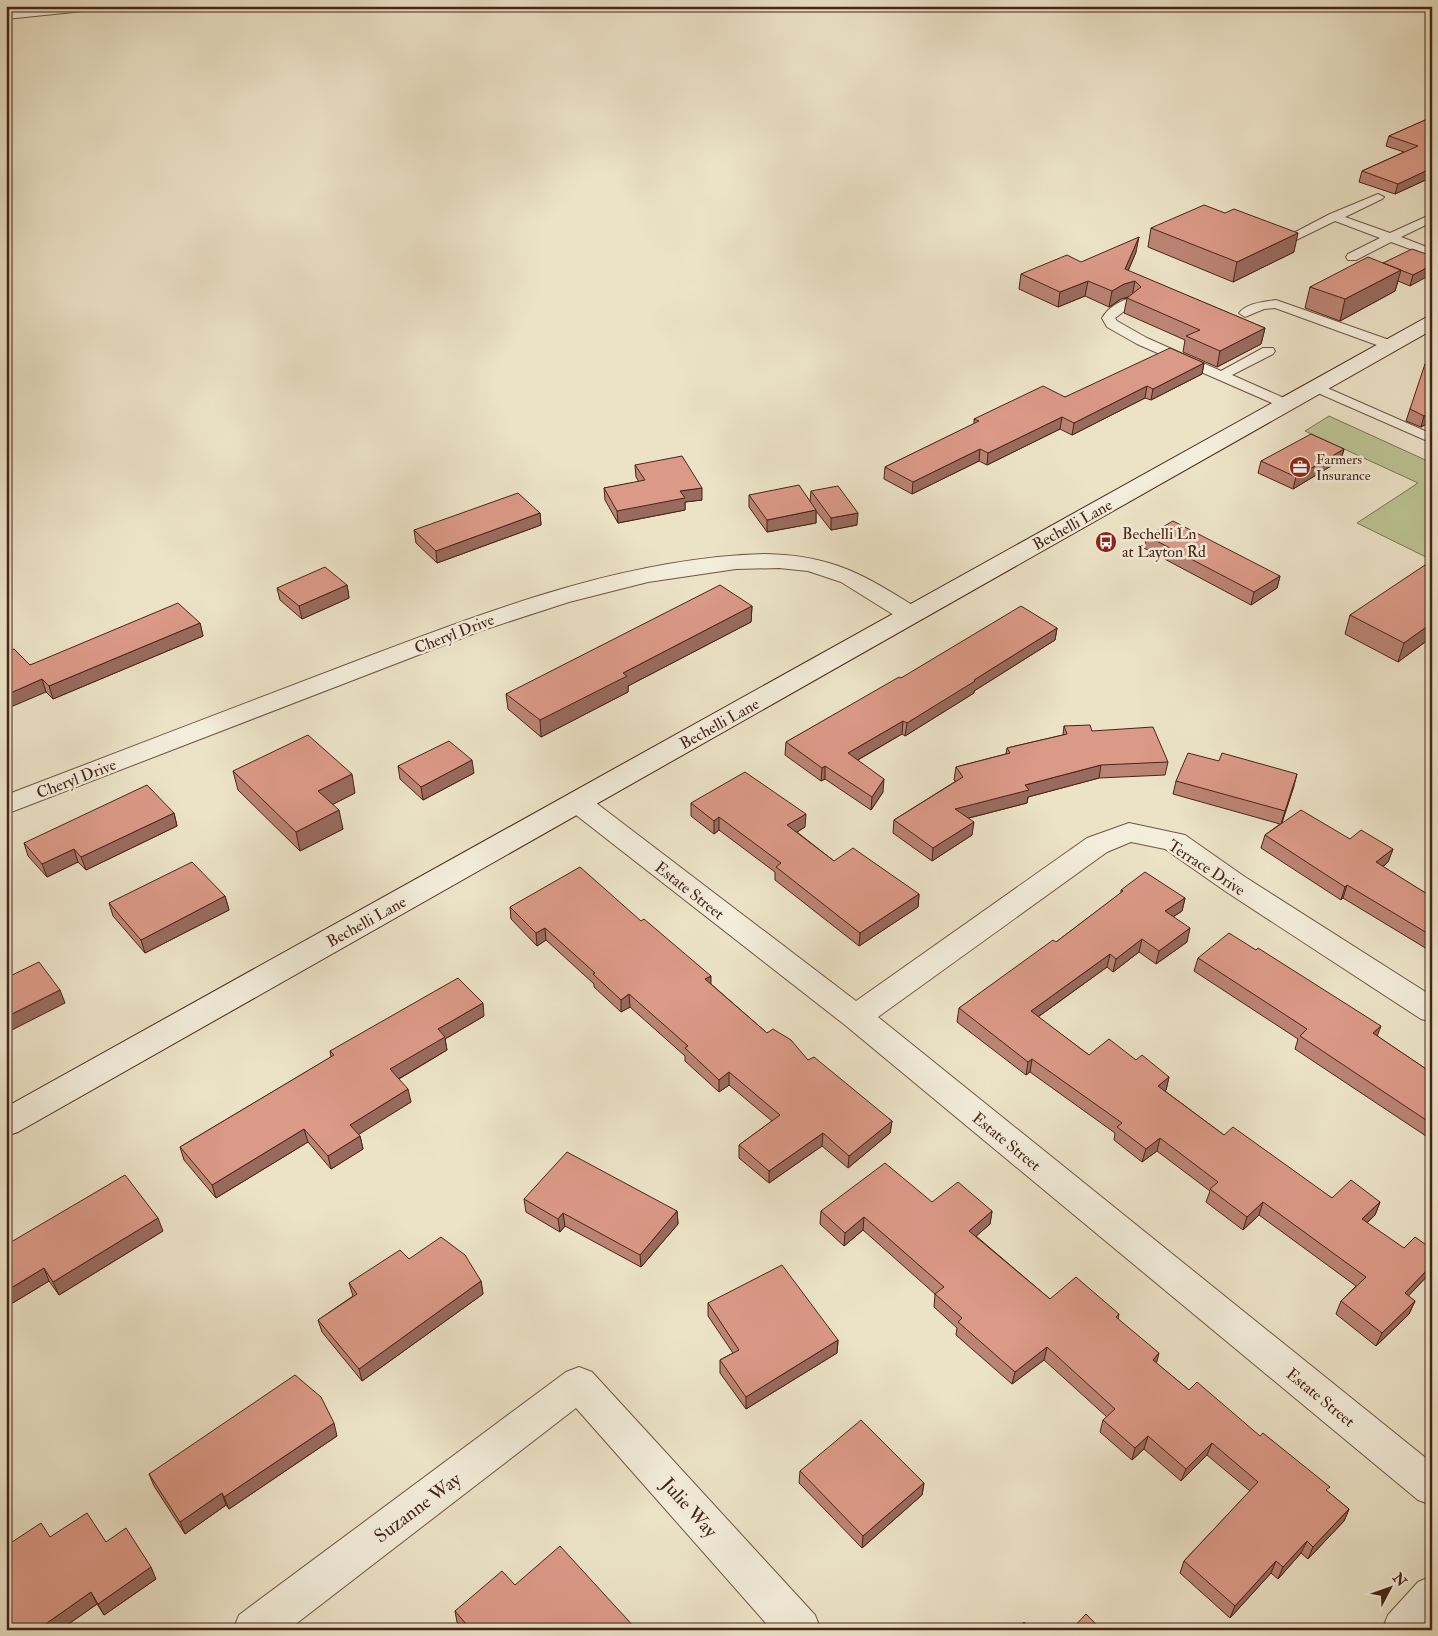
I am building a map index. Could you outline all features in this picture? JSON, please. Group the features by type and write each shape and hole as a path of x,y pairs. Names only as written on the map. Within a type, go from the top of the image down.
{"street":[{"path":"6,15 92,6"},
{"name":"Bechelli Lane","path":"6,1123 1432,322"},
{"name":"Cheryl Drive","path":"6,805 494,617 636,576 718,564 754,562 802,563 844,574 910,615"},
{"name":"Estate Street","path":"577,802 856,1017 1432,1487"},
{"name":"Terrace Drive","path":"856,1017 1097,845 1129,832 1175,842 1235,884 1432,1011"},
{"name":"Suzanne Way","path":"254,1630 580,1384"},
{"name":"Julie Way","path":"580,1384 800,1630"},
{"path":"1402,1630 1432,1596"}],"lane":[{"path":"1288,239 1378,197"},
{"path":"1334,217 1432,253"},
{"path":"1352,257 1432,217"},
{"path":"1131,302 1108,318 1112,324 1142,341 1286,404"},
{"path":"1245,313 1261,306 1276,304 1390,345"},
{"path":"1221,376 1268,351"},
{"path":"1316,387 1432,438"}],"green space":[{"path":"1329,416 1432,463 1432,560 1357,523 1418,483 1305,431"}],"building":[{"path":"1432,117 1432,168 1398,184 1362,171 1418,146 1389,136"},
{"path":"1204,205 1225,213 1234,209 1298,233 1237,262 1151,228"},
{"path":"1139,237 1125,269 1265,328 1220,351 1186,336 1200,330 1127,298 1141,287 1135,281 1124,284 1112,291 1088,281 1060,292 1021,274 1067,255 1081,262"},
{"path":"1412,249 1432,256 1432,265 1413,275 1383,263"},
{"path":"1368,257 1401,270 1345,299 1310,287"},
{"path":"1170,348 1204,363 1153,389 1147,386 1074,423 1062,417 988,453 980,449 913,482 885,467 979,421 974,419 1043,386 1065,397"},
{"path":"1425,364 1432,365 1432,412 1424,416 1410,409"},
{"path":"1311,434 1344,449 1296,477 1261,461"},
{"path":"682,456 702,488 680,491 685,498 617,511 604,488 645,480 635,465"},
{"path":"799,485 816,510 767,520 749,495"},
{"path":"838,486 858,513 831,518 811,491"},
{"path":"518,493 540,513 436,551 414,530"},
{"path":"1173,521 1280,576 1254,592 1147,536"},
{"path":"1425,565 1432,569 1432,623 1404,643 1350,615"},
{"path":"325,567 347,585 299,606 277,588"},
{"path":"720,585 752,606 623,673 627,676 540,720 506,694"},
{"path":"178,603 200,623 49,686 42,679 6,695 6,652 14,649 30,665"},
{"path":"1021,606 1057,628 907,723 903,721 848,753 884,779 872,797 825,766 822,768 786,742 899,677 901,678"},
{"path":"1090,725 1092,731 1153,727 1168,762 1101,765 1025,785 1029,790 955,809 974,822 933,848 894,820 963,777 956,767 1010,753 1007,748 1067,734 1064,726"},
{"path":"308,735 352,774 318,791 339,810 296,832 233,771"},
{"path":"449,741 472,760 421,787 398,766"},
{"path":"1188,753 1219,761 1222,753 1297,774 1285,811 1176,781"},
{"path":"745,772 806,814 787,825 834,861 853,848 919,894 860,933 776,867 781,863 719,817 714,821 691,803"},
{"path":"147,785 174,813 81,857 74,849 42,864 24,843"},
{"path":"1301,810 1350,839 1361,830 1393,849 1376,862 1432,897 1432,936 1347,885 1345,887 1265,835"},
{"path":"192,862 225,896 141,940 109,903"},
{"path":"580,867 641,921 644,919 711,976 705,979 767,1033 773,1029 791,1040 808,1060 814,1057 892,1121 849,1156 823,1133 769,1171 739,1145 780,1115 729,1072 719,1080 685,1048 688,1046 629,994 621,1000 593,974 595,973 545,928 536,933 510,907"},
{"path":"1145,872 1185,898 1165,911 1190,928 1159,951 1142,939 1116,959 1110,954 1031,1011 1089,1055 1109,1039 1136,1060 1142,1055 1169,1077 1158,1086 1224,1135 1233,1127 1332,1198 1351,1180 1380,1202 1362,1219 1404,1248 1415,1237 1432,1249 1432,1265 1405,1293 1415,1301 1382,1333 1341,1301 1366,1277 1263,1202 1247,1217 1210,1189 1218,1182 1160,1138 1146,1149 1117,1127 1122,1123 1032,1059 1028,1062 959,1008 1053,940 1056,942"},
{"path":"1229,933 1256,950 1258,948 1381,1026 1373,1033 1432,1073 1432,1124 1300,1036 1307,1029 1198,958"},
{"path":"39,962 60,990 6,1017 6,978"},
{"path":"458,978 483,1003 438,1029 445,1037 390,1069 408,1089 350,1125 360,1136 328,1156 304,1129 212,1185 180,1147 334,1055 330,1051"},
{"path":"567,1152 677,1211 640,1255 563,1213 558,1219 524,1199"},
{"path":"885,1163 932,1202 958,1182 992,1211 969,1231 1050,1299 1076,1277 1119,1314 1116,1317 1159,1353 1153,1360 1189,1390 1197,1382 1260,1436 1263,1433 1330,1487 1326,1490 1349,1509 1313,1547 1307,1541 1283,1567 1276,1561 1235,1606 1184,1561 1258,1482 1212,1443 1186,1469 1148,1436 1135,1448 1103,1420 1115,1409 1047,1347 1015,1372 958,1322 962,1318 935,1294 944,1287 864,1217 845,1233 821,1211"},
{"path":"125,1175 158,1218 53,1282 44,1268 6,1291 6,1245"},
{"path":"441,1237 465,1255 481,1281 359,1369 318,1320 357,1294 349,1283 400,1250 409,1259"},
{"path":"782,1265 838,1340 746,1397 720,1360 739,1350 708,1303"},
{"path":"295,1375 321,1397 334,1423 224,1497 222,1493 180,1522 149,1474"},
{"path":"861,1420 924,1483 863,1536 800,1471"},
{"path":"87,1513 106,1542 126,1528 151,1567 98,1604 91,1592 37,1630 6,1630 6,1546 41,1523 50,1537"},
{"path":"560,1546 637,1630 471,1630 455,1611 502,1571 515,1585"},
{"path":"1086,1614 1102,1630 1071,1630"},
{"path":"1024,1622 1031,1630 1016,1630"}],"place":[{"name":"Farmers Insurance","path":"1300,467"},
{"name":"Bechelli Ln at Layton Rd","path":"1106,542"}]}
